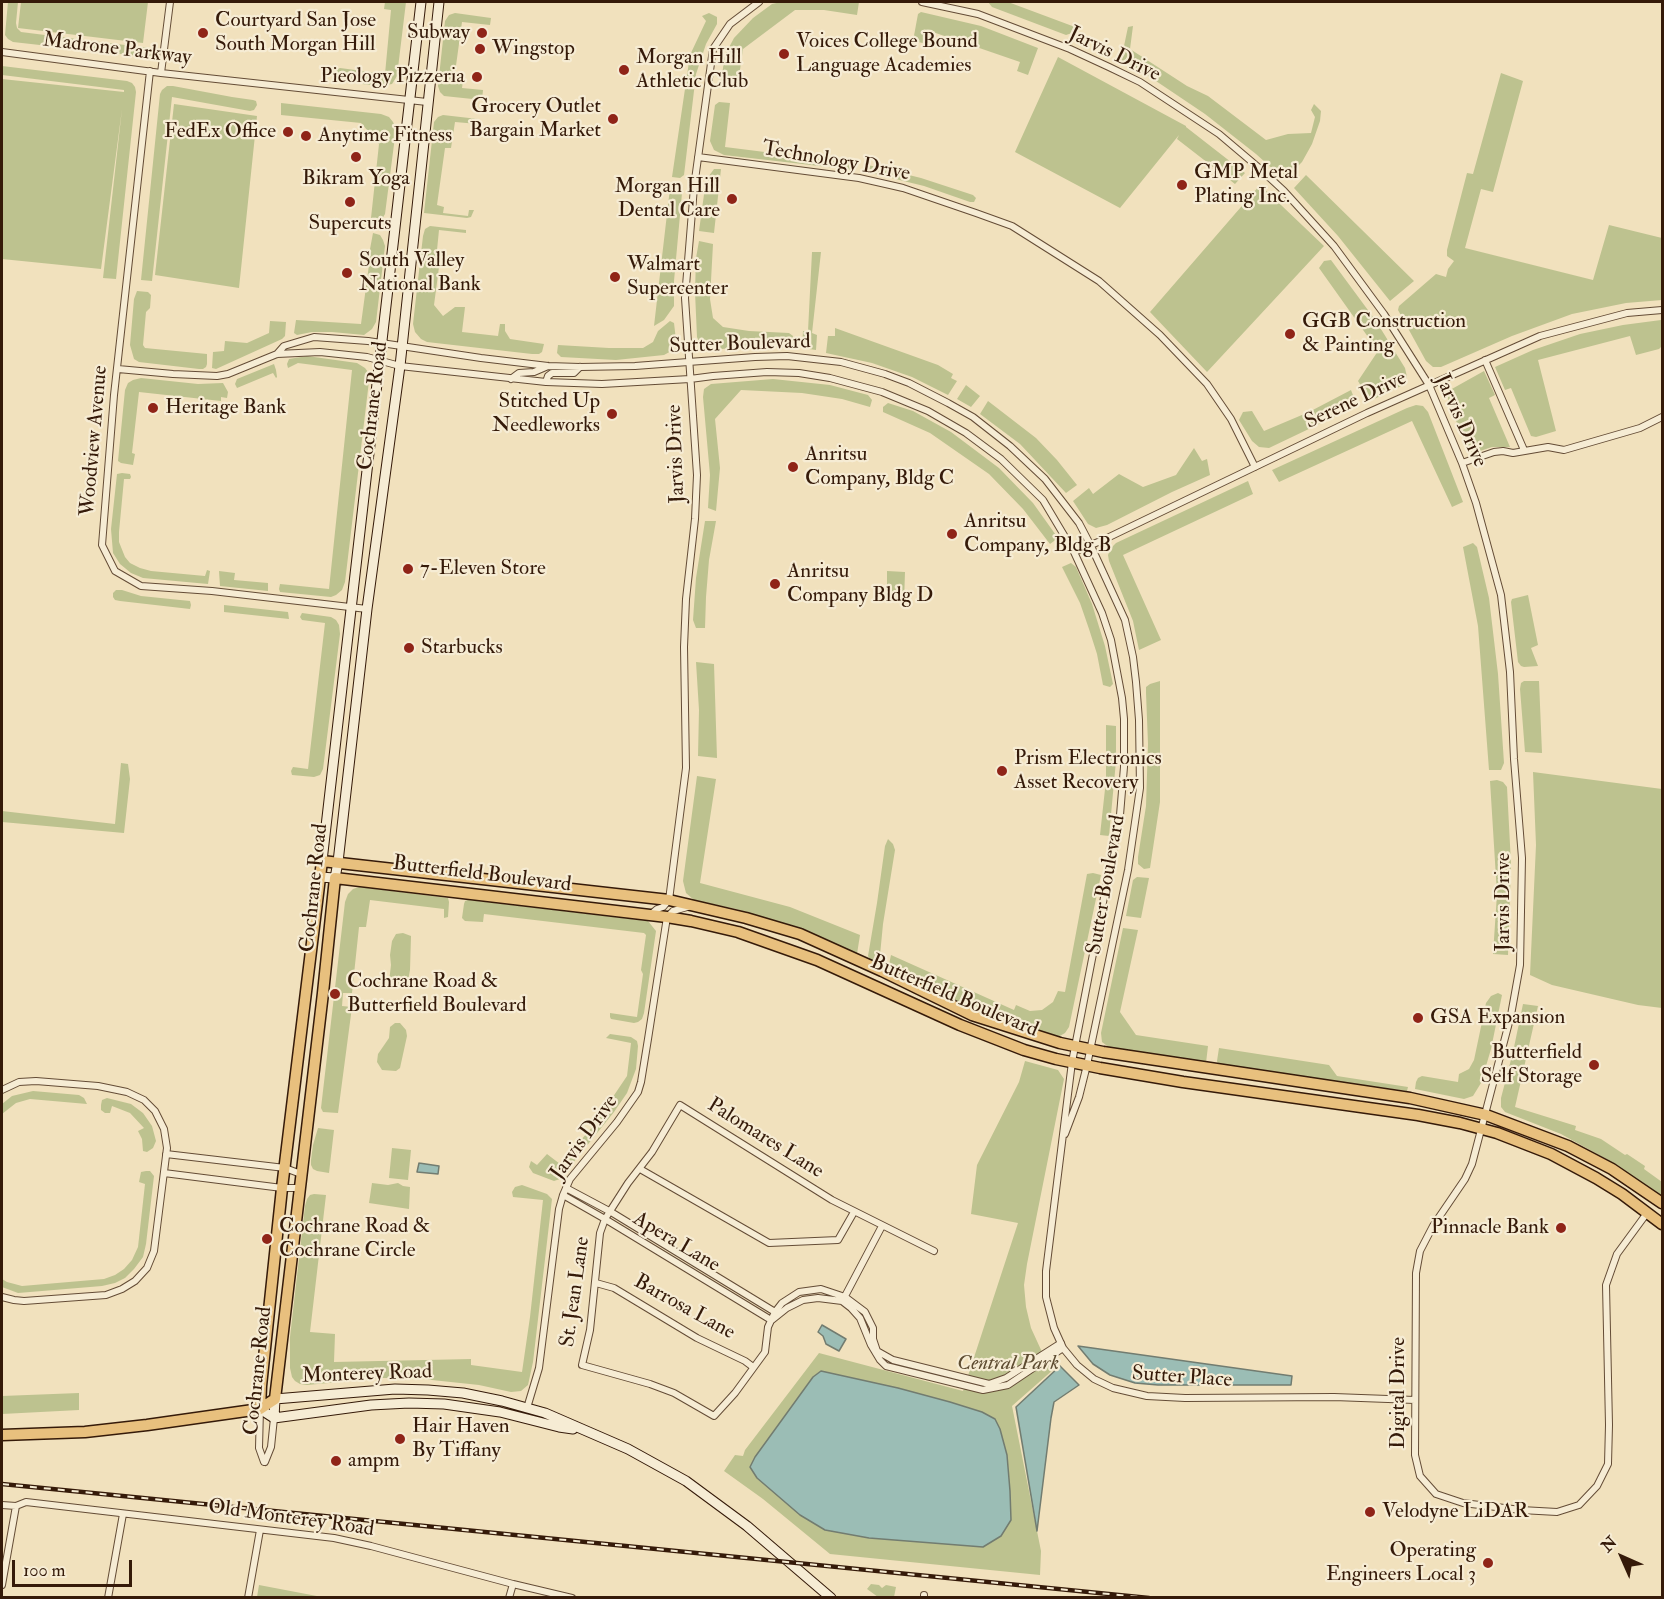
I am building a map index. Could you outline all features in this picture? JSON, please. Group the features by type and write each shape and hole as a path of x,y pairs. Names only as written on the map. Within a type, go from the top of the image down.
{"main road":[{"name":"Cochrane Road","path":"260,1409 282,1188 421,2"},
{"name":"Cochrane Road","path":"274,1418 366,609 400,366 439,2"},
{"name":"Butterfield Boulevard","path":"322,861 669,900 746,918 800,934 972,1015 1090,1050 1410,1098 1486,1115 1568,1146 1612,1169 1662,1203"},
{"name":"Butterfield Boulevard","path":"319,877 667,917 738,932 827,964 960,1025 1024,1050 1072,1062 1183,1082 1418,1115 1497,1134 1551,1155 1596,1178 1648,1212 1662,1224"},
{"name":"Monterey Road","path":"2,1435 117,1429 260,1409 275,1399 358,1391 418,1389 463,1393 502,1401 562,1419 647,1459 706,1495 747,1526 831,1598"},
{"name":"Monterey Road","path":"274,1418 371,1405 444,1404 500,1412 559,1427 582,1430"},
{"path":"260,1409 274,1418"}],"street":[{"path":"161,73 170,2"},
{"name":"Jarvis Drive","path":"669,900 686,768 684,647 697,475 685,298 694,187 713,49 730,24 759,2"},
{"name":"Jarvis Drive","path":"922,2 978,14 1070,49 1140,82 1219,134 1284,191 1334,246 1384,314 1429,385 1476,503 1501,595 1510,672 1522,858 1520,965 1511,1015 1482,1130"},
{"name":"Madrone Parkway","path":"2,52 161,73 427,102"},
{"name":"Woodview Avenue","path":"150,71 114,395 102,545 115,571 141,586 220,592 366,609"},
{"name":"Technology Drive","path":"698,157 859,178 890,185 1012,226 1099,281 1160,334 1207,384 1231,419 1255,467"},
{"name":"Serene Drive","path":"1074,552 1091,546 1429,385 1540,336 1627,313 1662,310"},
{"name":"Sutter Boulevard","path":"277,354 284,346 314,337 341,338 548,366 635,366 755,357 810,358 862,367 909,383 974,417 1010,446 1045,479 1079,523 1125,620 1136,682 1140,788 1128,870 1090,1050"},
{"name":"Sutter Boulevard","path":"118,369 218,376 277,354 320,352 367,357 400,366 546,382 602,384 767,372 799,373 830,378 882,392 928,411 966,433 1001,459 1043,500 1074,552 1102,613 1111,640 1122,698 1124,767 1116,846 1076,1046"},
{"path":"1485,360 1524,450"},
{"path":"511,379 519,373 534,372 548,366"},
{"path":"546,382 552,373 574,373 580,367"},
{"path":"1462,464 1494,452 1513,453 1548,447 1564,450 1640,428 1662,417"},
{"path":"650,915 669,900"},
{"path":"667,917 673,911 692,906"},
{"name":"Jarvis Drive","path":"527,1408 537,1381 559,1209 570,1179 617,1122 638,1092 667,917"},
{"name":"Sutter Place","path":"1076,1046 1067,1097 1046,1271 1046,1297 1049,1316 1062,1345 1077,1365 1094,1379 1113,1388 1147,1396 1415,1400"},
{"name":"Sutter Place","path":"1062,1143 1079,1097 1090,1050"},
{"path":"2,1090 18,1082 36,1081 98,1086 128,1092 144,1100 155,1111 166,1137 164,1173 152,1257 141,1275 129,1286 106,1295 24,1301 2,1297"},
{"name":"Palomares Lane","path":"606,1219 680,1106 854,1212 934,1251"},
{"name":"Digital Drive","path":"1482,1130 1465,1179 1441,1213 1420,1251 1416,1273 1415,1455 1420,1476 1436,1494 1463,1503 1557,1512 1579,1505 1597,1486 1608,1464 1606,1285 1617,1254 1648,1212"},
{"path":"166,1154 285,1168 302,1174"},
{"path":"640,1169 769,1243 838,1240 854,1212"},
{"path":"164,1173 282,1188 300,1188"},
{"name":"Apera Lane","path":"566,1188 611,1212 775,1312"},
{"name":"Apera Lane","path":"563,1195 771,1320"},
{"name":"St. Jean Lane","path":"606,1219 600,1233 590,1330 582,1365 674,1393 714,1416 735,1393 765,1352 771,1320"},
{"path":"843,1299 882,1226"},
{"name":"Barrosa Lane","path":"596,1283 614,1288 697,1338 753,1367"},
{"path":"771,1320 782,1303 800,1292 821,1289 865,1312 873,1328 873,1339 877,1351 893,1360 989,1384 1006,1378 1062,1345"},
{"path":"771,1320 803,1300 843,1299"},
{"name":"Cochrane Road","path":"260,1409 259,1448 264,1462 271,1447 274,1418"},
{"name":"Old Monterey Road","path":"2,1505 16,1506 26,1502 334,1538 572,1598"},
{"path":"2,1585 16,1506"},
{"path":"108,1598 123,1514"},
{"path":"248,1598 260,1530"},
{"path":"509,1598 513,1584"}],"green space":[{"path":"8,2 18,2 16,23 21,32 157,49 156,58 13,42 5,35"},
{"path":"21,2 148,2 143,43 18,28"},
{"path":"385,2 406,2 397,76 392,84 381,86 334,81 332,75 340,68 385,74 391,10 384,9"},
{"path":"859,2 857,15 824,10 795,10 743,49 738,84 721,81 725,55 734,38 753,18 772,4"},
{"path":"988,2 1008,2 1075,27 1072,33 1066,35 992,7"},
{"path":"921,12 981,26 1038,48 1028,75 1017,71 1020,62 927,30 923,43 913,41 918,14"},
{"path":"455,13 491,18 490,25 462,22 454,80 463,81 462,88 483,90 482,100 444,96 438,86 445,21 449,15"},
{"path":"709,13 717,17 717,24 706,44 696,74 684,175 680,178 672,177 690,55 706,21 702,16"},
{"path":"1133,26 1130,49 1187,86 1208,96 1266,140 1288,134 1311,133 1315,117 1311,110 1314,104 1321,111 1320,121 1312,144 1302,162 1286,178 1205,114 1121,60 1128,27"},
{"path":"1058,57 1186,126 1245,173 1235,184 1177,139 1179,135 1120,208 1015,152"},
{"path":"2,66 127,81 135,87 116,279 103,278 122,109 101,269 2,259 2,79 124,92 124,90 2,75"},
{"path":"1501,73 1523,81 1493,192 1481,189 1465,248 1593,280 1609,225 1662,238 1662,300 1626,303 1572,314 1512,336 1441,367 1433,367 1426,361 1398,310 1399,306 1436,274 1446,277 1454,261 1447,256 1447,250 1467,173 1473,174"},
{"path":"167,86 253,100 257,105 254,110 250,111 172,97 152,281 141,280 160,94"},
{"path":"719,102 730,103 725,147 852,163 856,165 854,170 724,155 714,150 710,141 715,105"},
{"path":"281,103 381,114 389,117 396,129 385,214 382,219 371,218 379,144 361,123 281,115"},
{"path":"174,104 257,116 239,288 155,275"},
{"path":"443,115 478,119 478,124 455,122 451,148 445,148 437,205 444,207 443,213 468,216 469,210 474,210 471,217 424,213 434,122"},
{"path":"868,165 921,178 976,198 974,202 970,202 924,186 867,172"},
{"path":"714,169 721,169 714,233 699,231 706,180"},
{"path":"1306,175 1414,281 1390,301 1338,236 1294,188"},
{"path":"1260,185 1324,246 1207,372 1150,312"},
{"path":"670,188 678,189 682,193 674,306 664,320 654,326"},
{"path":"430,226 466,230 466,233 439,230 436,260 439,267 434,305 443,316 455,307 465,307 462,332 498,336 500,324 505,324 505,331 510,339 544,344 542,352 532,354 427,342 421,339 415,332 413,324 423,236 425,229"},
{"path":"373,233 380,235 385,246 376,322 372,329 364,335 332,332 297,335 294,333 296,320 361,324"},
{"path":"699,241 713,244 710,299 713,318 723,327 789,333 793,336 791,348 757,346 710,350 701,346 697,337 695,292"},
{"path":"812,252 821,252 812,333 817,335 816,350 802,348 803,331 808,331"},
{"path":"1331,260 1376,321 1405,368 1407,377 1401,386 1370,401 1358,381 1378,351 1319,268 1324,261"},
{"path":"137,291 148,292 151,295 150,308 146,312 143,345 145,348 207,354 206,367 199,369 139,362 134,359 130,345 134,299"},
{"path":"1661,320 1662,346 1659,349 1636,355 1630,336 1538,360 1556,431 1536,437 1531,436 1511,388 1505,390 1495,367 1533,350 1580,334"},
{"path":"270,321 286,322 285,336 282,339 216,369 212,368 213,352 224,351 225,341 247,343 269,333"},
{"path":"670,321 674,323 676,340 673,350 664,355 616,360 561,357 557,353 558,345 643,348 653,342 658,331"},
{"path":"835,328 938,365 953,374 951,378 957,381 948,395 912,377 872,363 826,353 828,336 835,336"},
{"path":"307,356 357,363 368,372 369,381 345,582 342,590 331,597 280,592 279,589 280,584 329,589 352,370 298,363 288,368 289,359"},
{"path":"274,364 276,378 273,373 237,388 235,384 237,379"},
{"path":"1484,371 1495,395 1489,398 1510,447 1492,447 1474,453 1469,451 1448,402 1448,396 1450,390"},
{"path":"141,378 198,384 223,383 228,392 227,398 221,397 221,401 139,392 132,453 135,454 133,465 121,463 118,461 125,390 128,383"},
{"path":"773,379 830,385 868,395 872,400 870,407 842,399 802,393 741,390 715,419 720,468 716,511 708,508 710,475 704,389 711,384"},
{"path":"966,385 980,396 971,407 957,399"},
{"path":"1351,390 1357,406 1269,448 1259,447 1252,441 1239,420 1243,412 1252,411 1264,431 1309,412"},
{"path":"988,401 1036,438 1077,485 1066,493 1020,444 980,414"},
{"path":"888,403 913,411 951,432 999,468 1033,503 1058,538 1050,544 1023,509 989,474 930,433 883,412 883,407"},
{"path":"1416,405 1423,406 1428,412 1463,502 1452,507 1412,421 1279,482 1272,470 1407,408"},
{"path":"1194,448 1202,461 1207,459 1210,475 1107,525 1096,528 1088,524 1073,501 1089,488 1093,494 1119,474 1143,487 1176,475"},
{"path":"117,474 130,474 131,477 124,479 119,532 119,542 125,557 130,563 151,571 205,576 207,570 210,571 208,584 143,578 131,573 120,564 113,553 111,529"},
{"path":"1248,481 1253,494 1123,555 1161,640 1139,650 1133,621 1109,561 1108,555 1111,548 1116,543"},
{"path":"705,521 716,521 709,560 705,628 696,628 693,620 696,578"},
{"path":"1473,543 1477,547 1489,598 1498,674 1504,763 1501,770 1489,770 1478,626 1463,547"},
{"path":"1071,563 1076,567 1092,604 1105,646 1113,684 1110,687 1103,685 1097,654 1080,603 1062,567"},
{"path":"219,571 235,573 234,580 268,583 268,591 220,586"},
{"path":"887,571 905,572 904,602 887,602"},
{"path":"116,590 141,596 190,601 191,605 190,609 115,600 113,593"},
{"path":"1528,595 1538,645 1531,648 1538,666 1524,667 1518,662 1511,602 1512,599"},
{"path":"224,605 288,612 289,619 224,612"},
{"path":"302,613 331,617 339,625 340,634 323,769 320,775 314,777 292,775 291,771 293,767 308,769 325,623 302,620 300,617"},
{"path":"696,662 714,664 717,758 698,756 699,710"},
{"path":"1160,681 1160,802 1150,868 1144,869 1138,864 1138,857 1146,806 1148,744 1146,687"},
{"path":"1524,681 1539,681 1542,753 1525,752 1520,689"},
{"path":"1106,725 1116,726 1116,761 1109,836 1100,835 1106,780"},
{"path":"121,763 128,764 130,779 124,833 2,822 2,811 115,824"},
{"path":"1533,772 1662,789 1662,1008 1638,1005 1552,985 1530,975 1536,845"},
{"path":"697,776 716,779 700,883 790,907 860,935 857,954 775,921 736,909 694,900 686,893 683,881"},
{"path":"1490,781 1503,782 1507,787 1511,864 1508,955 1493,954 1497,894"},
{"path":"888,839 895,850 880,955 878,961 871,961 868,956"},
{"path":"1087,874 1101,875 1069,1027 1058,1037 996,1019 888,969 891,955 1014,1010 1016,1005 1030,1011 1042,1010 1053,1002 1058,991 1065,992"},
{"path":"1137,877 1149,878 1141,918 1126,916 1133,880"},
{"path":"359,887 448,898 448,917 444,918 444,909 370,900 366,927 359,927 352,993 343,993 342,1006 352,1007 338,1113 323,1112 321,1108 345,902 348,894"},
{"path":"468,900 648,921 656,931 642,1019 634,1023 611,1019 610,1013 637,1017 643,974 641,970 646,935 644,933 484,914 483,922 465,921 462,918 464,904"},
{"path":"1123,928 1138,930 1120,1012 1136,1035 1208,1046 1206,1063 1110,1048 1102,1042 1101,1033"},
{"path":"403,933 411,936 410,970 407,986 396,988 389,982 390,955 392,941 396,934"},
{"path":"1498,993 1502,995 1491,1049 1481,1083 1473,1096 1464,1099 1415,1089 1418,1078 1422,1076 1458,1082 1459,1074 1469,1069 1474,1060 1486,1003 1491,996"},
{"path":"1523,1004 1538,1006 1515,1107 1576,1126 1575,1130 1601,1139 1625,1155 1627,1154 1645,1166 1644,1169 1662,1182 1662,1197 1608,1160 1561,1134 1505,1112 1501,1107 1501,1098"},
{"path":"395,1023 400,1023 406,1030 407,1036 400,1068 396,1071 382,1070 377,1062 378,1054 389,1038 390,1027"},
{"path":"610,1034 631,1037 637,1041 636,1069 627,1093 560,1179 554,1181 533,1173 529,1167 531,1161 537,1165 547,1154 560,1164 594,1125 627,1076 631,1043 606,1038"},
{"path":"1219,1048 1329,1065 1337,1076 1408,1087 1407,1091 1221,1065 1217,1061"},
{"name":"Central Park","path":"1025,1061 1058,1070 1064,1079 1024,1285 1031,1328 1042,1352 1054,1369 1012,1406 1041,1551 1040,1575 830,1554 763,1499 724,1471 735,1455 743,1456 745,1450 819,1353 963,1391 1018,1223 971,1214 977,1165 1019,1082"},
{"path":"33,1091 79,1095 87,1104 30,1099 16,1103 2,1114 2,1104 12,1096"},
{"path":"107,1098 131,1104 143,1113 152,1126 156,1141 153,1148 147,1152 143,1151 142,1139 138,1131 144,1128 130,1113 112,1106 110,1113 101,1110 102,1100"},
{"path":"318,1128 334,1130 329,1173 317,1171 311,1165"},
{"path":"392,1148 411,1150 408,1180 389,1178"},
{"path":"150,1171 154,1176 143,1257 125,1278 102,1286 18,1293 2,1287 2,1279 22,1286 104,1279 124,1269 132,1260 138,1247 145,1184 139,1182 141,1172"},
{"path":"372,1183 388,1185 398,1183 410,1187 409,1209 369,1203"},
{"path":"522,1185 547,1194 552,1199 533,1362 528,1385 521,1391 511,1392 479,1385 413,1378 383,1378 307,1385 295,1381 290,1368 290,1337 305,1206 310,1195 314,1194 326,1195 310,1332 335,1334 334,1362 471,1359 471,1365 522,1372 543,1200 513,1197 512,1192 515,1187"},
{"path":"79,1393 79,1410 2,1414 2,1396"},
{"path":"871,1584 882,1588 886,1585 896,1587 894,1597 878,1597 867,1589"},
{"path":"259,1585 322,1597 257,1597"}],"water":[{"path":"419,1163 439,1166 438,1174 417,1172"},
{"path":"822,1325 846,1339 839,1351 826,1344 823,1336 818,1332"},
{"path":"1078,1346 1292,1376 1291,1385 1135,1383 1110,1375 1093,1364"},
{"path":"1060,1366 1079,1385 1054,1402 1037,1531 1016,1407"},
{"path":"821,1371 950,1402 982,1412 995,1419 1007,1455 1010,1491 1011,1520 1001,1536 983,1547 869,1538 825,1530 800,1515 757,1478 750,1467 755,1457 813,1377"}],"railway":[{"path":"2,1484 1149,1598"}],"place":[{"name":"Courtyard San Jose South Morgan Hill","path":"203,33"},
{"name":"Subway","path":"482,33"},
{"name":"Wingstop","path":"480,49"},
{"name":"Voices College Bound Language Academies","path":"784,54"},
{"name":"Morgan Hill Athletic Club","path":"624,70"},
{"name":"Pieology Pizzeria","path":"477,77"},
{"name":"Grocery Outlet Bargain Market","path":"613,119"},
{"name":"FedEx Office","path":"288,132"},
{"name":"Anytime Fitness","path":"306,136"},
{"name":"Bikram Yoga","path":"356,157"},
{"name":"GMP Metal Plating Inc.","path":"1182,185"},
{"name":"Morgan Hill Dental Care","path":"732,199"},
{"name":"Supercuts","path":"350,202"},
{"name":"South Valley National Bank","path":"347,273"},
{"name":"Walmart Supercenter","path":"615,277"},
{"name":"GGB Construction & Painting","path":"1290,334"},
{"name":"Heritage Bank","path":"153,408"},
{"name":"Stitched Up Needleworks","path":"612,414"},
{"name":"Anritsu Company, Bldg C","path":"793,467"},
{"name":"Anritsu Company, Bldg B","path":"952,534"},
{"name":"7-Eleven Store","path":"408,569"},
{"name":"Anritsu Company Bldg D","path":"775,584"},
{"name":"Starbucks","path":"409,648"},
{"name":"Prism Electronics Asset Recovery","path":"1002,771"},
{"name":"Cochrane Road & Butterfield Boulevard","path":"335,994"},
{"name":"GSA Expansion","path":"1418,1018"},
{"name":"Butterfield Self Storage","path":"1594,1065"},
{"name":"Pinnacle Bank","path":"1561,1228"},
{"name":"Cochrane Road & Cochrane Circle","path":"267,1239"},
{"name":"Hair Haven By Tiffany","path":"400,1439"},
{"name":"ampm","path":"336,1461"},
{"name":"Velodyne LiDAR","path":"1370,1512"},
{"name":"Operating Engineers Local 3","path":"1488,1563"}]}
